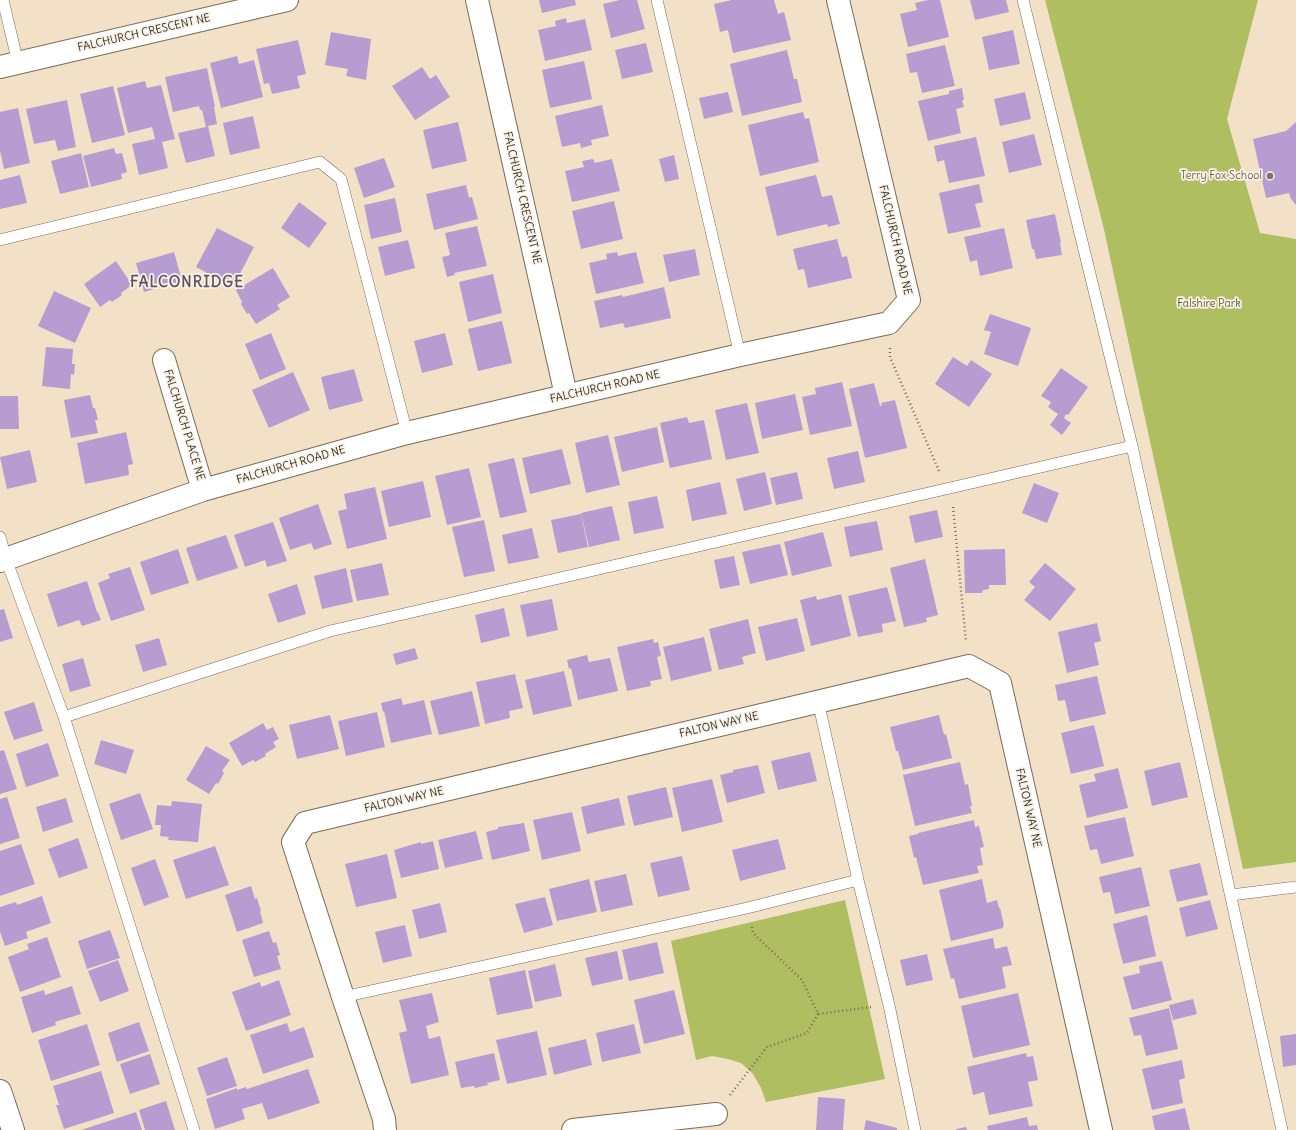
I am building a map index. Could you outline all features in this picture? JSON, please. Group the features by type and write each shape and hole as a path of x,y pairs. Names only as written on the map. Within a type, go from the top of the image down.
{"street":[{"name":"FALCHURCH CRESCENT NE","path":"9,65 287,0"},
{"name":"FALCHURCH CRESCENT NE","path":"478,0 566,395"},
{"name":"FALCHURCH ROAD NE","path":"3,560 203,490 407,432 740,355 889,323 909,300 838,0"},
{"name":"FALCHURCH PLACE NE","path":"164,360 203,490"},
{"name":"FALTON WAY NE","path":"385,1130 384,1119 342,997 293,842 305,823 969,666 1000,683 1101,1130"},
{"path":"0,1091 13,1130"},
{"path":"573,1130 716,1114"}],"lane":[{"path":"3,0 9,65"},
{"path":"657,0 740,355"},
{"path":"1023,0 1132,446 1282,1130"},
{"path":"0,240 320,162 341,179 407,432"},
{"path":"64,717 330,631 1132,446"},
{"path":"0,537 3,560 64,717 194,1130"},
{"path":"818,701 858,880 889,1005 915,1130"},
{"path":"342,997 747,908 858,880"},
{"path":"1231,895 1296,887"}],"path":[{"path":"747,908 753,933 802,980 818,1014"},
{"path":"818,1014 889,1005"},
{"path":"716,1114 744,1075 767,1047 807,1033 818,1014"}],"green space":[{"name":"Falshire Park","path":"1045,0 1258,0 1227,119 1260,233 1296,239 1296,862 1243,869 1103,225"},
{"path":"845,900 885,1079 766,1102 761,1088 753,1074 741,1063 712,1056 696,1060 671,941"}],"building":[{"path":"539,0 575,0 576,5 542,13"},
{"path":"620,0 637,0 645,29 611,38 603,4"},
{"path":"732,0 774,0 778,14 784,12 791,40 733,53 728,30 720,32 714,4"},
{"path":"928,0 940,0 949,37 908,47 900,14 917,10 915,3"},
{"path":"970,0 1006,0 1009,12 975,20"},
{"path":"566,18 567,23 585,19 592,50 545,61 538,30 556,26 555,21"},
{"path":"1013,30 1020,64 989,70 982,37"},
{"path":"331,32 371,39 366,80 346,76 348,69 325,65"},
{"path":"298,40 306,74 297,76 300,88 272,94 269,83 264,84 256,49"},
{"path":"646,43 653,72 622,79 615,50"},
{"path":"945,45 955,86 922,93 917,72 910,73 906,54"},
{"path":"787,50 794,79 797,79 802,102 742,116 730,64"},
{"path":"237,56 239,64 254,60 263,97 221,108 210,63"},
{"path":"584,61 592,99 550,108 542,70"},
{"path":"422,67 430,79 436,75 450,97 415,120 392,86"},
{"path":"207,68 217,124 208,126 215,156 186,163 178,133 206,127 202,110 200,110 199,106 173,112 165,77"},
{"path":"145,81 147,88 161,85 175,139 162,142 168,168 139,175 132,144 155,139 152,127 128,133 117,88"},
{"path":"113,86 125,135 92,143 80,94"},
{"path":"962,88 964,100 962,100 964,107 956,109 961,133 928,141 918,101 949,94 949,91"},
{"path":"728,92 733,112 704,119 699,98"},
{"path":"1025,92 1031,119 1000,126 994,99"},
{"path":"67,100 76,147 58,151 55,140 34,144 26,109"},
{"path":"602,105 609,136 591,140 592,145 581,148 580,143 562,147 555,116"},
{"path":"18,108 30,163 4,169 0,151 0,112"},
{"path":"803,112 805,119 809,118 819,162 760,176 748,125"},
{"path":"253,116 260,148 230,155 223,123"},
{"path":"458,122 467,161 432,169 423,130"},
{"path":"1296,122 1296,205 1291,199 1289,193 1266,198 1253,139 1286,131"},
{"path":"1034,134 1042,165 1009,173 1002,142"},
{"path":"976,137 985,176 949,183 944,160 937,162 934,146"},
{"path":"114,148 116,154 122,153 127,172 121,174 122,179 91,187 83,156"},
{"path":"81,153 89,187 60,194 51,161"},
{"path":"674,155 679,179 665,182 659,159"},
{"path":"384,158 395,187 364,198 354,168"},
{"path":"593,159 595,163 612,159 620,191 572,202 565,171 584,167 582,161"},
{"path":"20,175 27,203 0,209 0,180"},
{"path":"816,175 822,197 832,195 840,224 828,227 827,224 777,236 765,187"},
{"path":"979,184 983,202 975,204 981,227 948,234 939,193"},
{"path":"466,185 469,198 472,197 478,219 434,230 426,194"},
{"path":"395,198 402,232 371,239 364,205"},
{"path":"614,201 623,239 581,249 572,211"},
{"path":"299,202 327,223 309,248 281,228"},
{"path":"1055,214 1062,255 1036,259 1034,249 1032,249 1026,220"},
{"path":"477,226 487,266 454,273 455,275 447,277 442,257 450,255 445,233"},
{"path":"217,228 254,247 233,287 196,267"},
{"path":"1004,228 1013,268 980,276 977,260 970,262 964,237"},
{"path":"837,239 842,257 847,256 852,278 808,288 804,269 798,270 793,249"},
{"path":"408,240 415,268 385,276 378,247"},
{"path":"695,249 700,275 669,282 663,255"},
{"path":"174,252 182,281 144,292 136,263"},
{"path":"617,252 618,256 636,252 644,283 596,294 589,263 607,259 606,254"},
{"path":"116,261 132,285 112,302 110,300 100,307 84,284"},
{"path":"273,268 290,297 277,305 280,309 256,324 241,304 242,302 236,290"},
{"path":"493,274 502,313 468,322 459,282"},
{"path":"664,287 671,318 625,328 623,323 600,328 594,301 622,295 623,297"},
{"path":"54,291 91,308 75,343 38,326"},
{"path":"990,314 1031,328 1018,366 984,354 991,332 984,330"},
{"path":"502,321 512,363 478,371 468,329"},
{"path":"271,333 286,369 260,380 245,344"},
{"path":"445,333 453,365 422,373 414,341"},
{"path":"46,347 73,349 72,364 75,364 74,375 71,374 70,389 42,386"},
{"path":"953,357 967,366 971,360 992,374 969,407 935,384"},
{"path":"1061,368 1088,387 1068,415 1066,414 1064,418 1071,423 1062,435 1050,425 1058,414 1048,407 1051,402 1041,396"},
{"path":"354,369 363,401 329,410 321,377"},
{"path":"293,372 310,410 269,428 252,390"},
{"path":"842,382 852,426 810,435 802,397 816,394 815,388"},
{"path":"874,383 880,406 882,405 881,403 895,400 907,448 865,458 849,389"},
{"path":"795,394 803,430 762,439 755,403"},
{"path":"90,395 98,420 95,420 98,433 71,438 64,400"},
{"path":"0,396 18,396 19,429 0,429"},
{"path":"747,403 759,453 726,460 715,410"},
{"path":"687,417 689,423 704,420 712,459 670,468 660,423"},
{"path":"657,427 664,462 622,472 614,437"},
{"path":"126,432 133,464 128,465 129,475 85,484 77,443"},
{"path":"608,435 620,485 586,493 575,443"},
{"path":"562,449 571,484 530,494 522,458"},
{"path":"30,450 37,482 7,489 0,457"},
{"path":"858,451 865,482 834,489 827,458"},
{"path":"514,458 527,512 500,518 488,464"},
{"path":"469,468 481,517 447,525 435,476"},
{"path":"765,472 772,504 744,511 736,479"},
{"path":"797,472 803,499 776,505 770,478"},
{"path":"423,481 431,517 389,527 381,491"},
{"path":"720,482 727,514 692,521 686,490"},
{"path":"1034,483 1059,493 1047,523 1022,513"},
{"path":"375,487 387,539 347,549 338,511 347,509 344,494"},
{"path":"657,496 664,528 634,534 628,502"},
{"path":"318,504 332,544 314,550 311,543 290,550 279,518"},
{"path":"612,506 620,540 589,547 581,513"},
{"path":"937,510 943,537 915,543 909,516"},
{"path":"581,514 588,547 558,553 551,520"},
{"path":"484,520 495,571 464,577 452,527"},
{"path":"877,521 883,550 850,557 844,527"},
{"path":"273,522 287,561 267,567 265,560 245,567 234,535"},
{"path":"532,528 539,558 508,564 502,535"},
{"path":"823,532 832,566 792,576 784,542"},
{"path":"226,535 238,568 197,581 186,548"},
{"path":"780,544 788,575 750,584 742,552"},
{"path":"178,549 189,583 151,595 140,562"},
{"path":"1005,549 1006,585 989,585 989,589 983,590 982,593 965,593 964,550"},
{"path":"734,556 740,585 720,589 714,560"},
{"path":"925,559 938,615 926,618 927,622 904,627 890,568"},
{"path":"382,563 389,595 357,601 350,570"},
{"path":"1045,563 1076,589 1050,621 1024,600 1035,587 1029,582"},
{"path":"130,567 145,610 111,621 98,583 110,578 108,574"},
{"path":"346,568 353,602 322,609 314,576"},
{"path":"87,581 101,620 82,626 79,620 58,627 47,594"},
{"path":"297,584 306,614 278,623 268,594"},
{"path":"887,587 896,621 882,624 883,632 858,637 848,596"},
{"path":"841,594 851,636 811,646 800,600 816,596 817,600"},
{"path":"552,599 558,630 527,637 520,605"},
{"path":"504,608 510,636 481,643 475,615"},
{"path":"4,609 13,638 0,642 0,610"},
{"path":"797,618 805,651 766,661 758,627"},
{"path":"748,619 756,653 742,657 744,664 719,670 709,629"},
{"path":"1097,623 1101,641 1094,643 1099,665 1067,673 1058,632"},
{"path":"704,637 712,671 671,681 663,647"},
{"path":"159,638 167,665 143,672 135,645"},
{"path":"653,639 654,643 658,642 661,656 657,657 662,679 650,681 651,686 627,691 617,647"},
{"path":"415,648 418,659 396,665 393,654"},
{"path":"587,655 589,662 610,658 618,691 578,700 571,668 569,669 567,660"},
{"path":"83,658 91,686 70,692 62,664"},
{"path":"564,671 572,706 533,715 525,680"},
{"path":"515,674 523,708 509,711 510,718 485,724 476,682"},
{"path":"1097,676 1106,714 1070,722 1065,700 1058,701 1055,685"},
{"path":"472,691 480,726 439,735 430,701"},
{"path":"401,698 403,705 424,700 432,734 391,743 381,703"},
{"path":"34,702 43,731 14,740 4,712"},
{"path":"377,712 385,747 346,756 338,721"},
{"path":"330,715 339,749 297,759 289,725"},
{"path":"939,715 944,735 946,734 952,758 903,770 898,751 896,751 890,727"},
{"path":"263,723 267,730 273,727 279,739 273,742 276,747 265,754 266,756 255,762 253,760 242,766 229,743"},
{"path":"1094,725 1104,766 1071,774 1061,733"},
{"path":"101,740 134,750 126,774 94,764"},
{"path":"48,743 59,776 26,787 16,754"},
{"path":"206,746 230,760 222,771 224,773 218,784 216,783 209,794 186,780"},
{"path":"4,750 17,789 0,794 0,751"},
{"path":"810,752 817,781 778,790 771,761"},
{"path":"960,762 965,785 968,784 972,813 915,826 903,775"},
{"path":"1180,762 1188,797 1152,806 1144,771"},
{"path":"758,765 765,793 727,803 720,775 733,772 733,770"},
{"path":"1118,768 1128,808 1087,818 1079,785 1096,781 1094,774"},
{"path":"712,779 723,822 682,832 672,788"},
{"path":"666,787 673,817 634,826 627,796"},
{"path":"140,793 153,829 121,840 109,804"},
{"path":"7,797 20,838 0,844 0,799"},
{"path":"66,798 73,822 43,832 36,807"},
{"path":"619,798 625,825 587,834 581,807"},
{"path":"172,801 202,804 198,842 168,840 169,837 160,836 161,825 155,825 157,805 171,806"},
{"path":"572,812 581,851 542,860 533,820"},
{"path":"1125,817 1134,856 1101,864 1097,849 1090,850 1084,826"},
{"path":"974,820 975,827 979,826 984,847 980,848 983,865 977,866 979,873 923,885 916,857 914,858 909,836"},
{"path":"524,823 530,851 492,860 486,832 498,829 498,827"},
{"path":"476,831 483,859 445,868 438,840"},
{"path":"78,838 88,868 59,878 48,849"},
{"path":"778,839 786,869 740,881 732,850"},
{"path":"433,841 439,869 401,878 394,850 421,842 421,844"},
{"path":"21,844 35,884 0,896 0,851"},
{"path":"215,846 229,885 186,899 173,860"},
{"path":"387,854 397,898 356,907 345,864"},
{"path":"682,856 690,890 658,897 650,863"},
{"path":"155,859 169,897 144,906 131,868"},
{"path":"1200,863 1208,895 1177,902 1169,870"},
{"path":"1141,867 1150,906 1115,914 1110,892 1103,893 1099,877"},
{"path":"626,874 633,905 601,912 594,881"},
{"path":"589,879 597,912 557,921 549,889"},
{"path":"982,879 987,903 997,900 1004,925 1003,928 951,941 939,890"},
{"path":"251,886 255,899 257,898 263,923 237,932 225,895"},
{"path":"42,896 51,923 26,932 28,938 5,946 0,932 0,907 16,902 17,905"},
{"path":"545,897 553,925 524,933 515,904"},
{"path":"1210,900 1218,929 1186,937 1179,908"},
{"path":"440,903 447,932 419,939 412,910"},
{"path":"1147,915 1156,956 1123,964 1113,924"},
{"path":"405,925 412,956 383,963 375,932"},
{"path":"110,930 120,958 87,969 78,941"},
{"path":"269,931 273,943 276,942 280,955 277,956 281,969 254,977 242,940"},
{"path":"47,937 61,977 20,992 8,957 29,949 27,944"},
{"path":"993,938 995,949 1007,946 1012,965 1002,967 1006,988 959,999 954,978 951,979 943,949"},
{"path":"657,942 664,973 629,981 622,950"},
{"path":"617,951 623,979 592,986 585,958"},
{"path":"927,954 933,980 906,986 900,960"},
{"path":"118,960 129,991 100,1002 88,971"},
{"path":"1162,961 1172,1000 1132,1010 1123,977 1140,973 1139,966"},
{"path":"555,964 562,996 535,1002 528,971"},
{"path":"525,970 533,1008 497,1015 489,978"},
{"path":"279,980 291,1015 246,1031 232,992 260,982 261,987"},
{"path":"72,986 81,1014 55,1022 56,1025 32,1033 21,997 44,990 45,995"},
{"path":"674,990 685,1034 644,1044 634,1000"},
{"path":"432,993 439,1022 426,1026 429,1039 440,1036 449,1075 411,1084 399,1033 407,1031 399,1000"},
{"path":"1018,993 1030,1045 973,1058 961,1006"},
{"path":"1193,999 1197,1014 1173,1020 1169,1005"},
{"path":"1169,1008 1178,1049 1146,1056 1141,1035 1134,1036 1129,1018"},
{"path":"139,1022 149,1051 117,1062 108,1033"},
{"path":"287,1023 290,1032 304,1027 314,1057 263,1074 250,1035"},
{"path":"87,1024 100,1065 51,1081 38,1040"},
{"path":"634,1024 641,1053 602,1062 596,1033"},
{"path":"537,1031 547,1075 507,1084 496,1040"},
{"path":"1296,1034 1296,1065 1283,1067 1280,1036"},
{"path":"586,1039 592,1065 554,1075 548,1048"},
{"path":"494,1053 500,1080 475,1088 474,1086 461,1088 455,1062"},
{"path":"1026,1053 1027,1057 1033,1056 1038,1080 1028,1082 1033,1106 989,1115 984,1092 973,1095 967,1067"},
{"path":"150,1054 160,1084 130,1094 120,1064"},
{"path":"227,1057 237,1086 207,1096 197,1068"},
{"path":"1182,1060 1185,1078 1179,1080 1183,1103 1152,1110 1142,1069"},
{"path":"308,1069 320,1103 268,1120 262,1103 242,1109 245,1119 215,1129 206,1099 237,1088 237,1090 246,1087 247,1089"},
{"path":"101,1071 114,1113 64,1129 56,1105 59,1105 53,1086"},
{"path":"818,1097 845,1099 843,1130 816,1130"},
{"path":"166,1101 175,1130 145,1130 139,1110"},
{"path":"1185,1108 1190,1130 1155,1130 1152,1116"},
{"path":"136,1112 142,1130 81,1130"},
{"path":"1027,1117 1029,1126 1037,1125 1038,1130 988,1130 987,1126"},
{"path":"866,1120 897,1128 897,1130 864,1130"},
{"path":"966,1127 967,1130 956,1130 956,1129"}],"place":[{"name":"Terry Fox School","path":"1270,176"}],"district":[{"name":"FALCONRIDGE","path":"187,283"}]}
